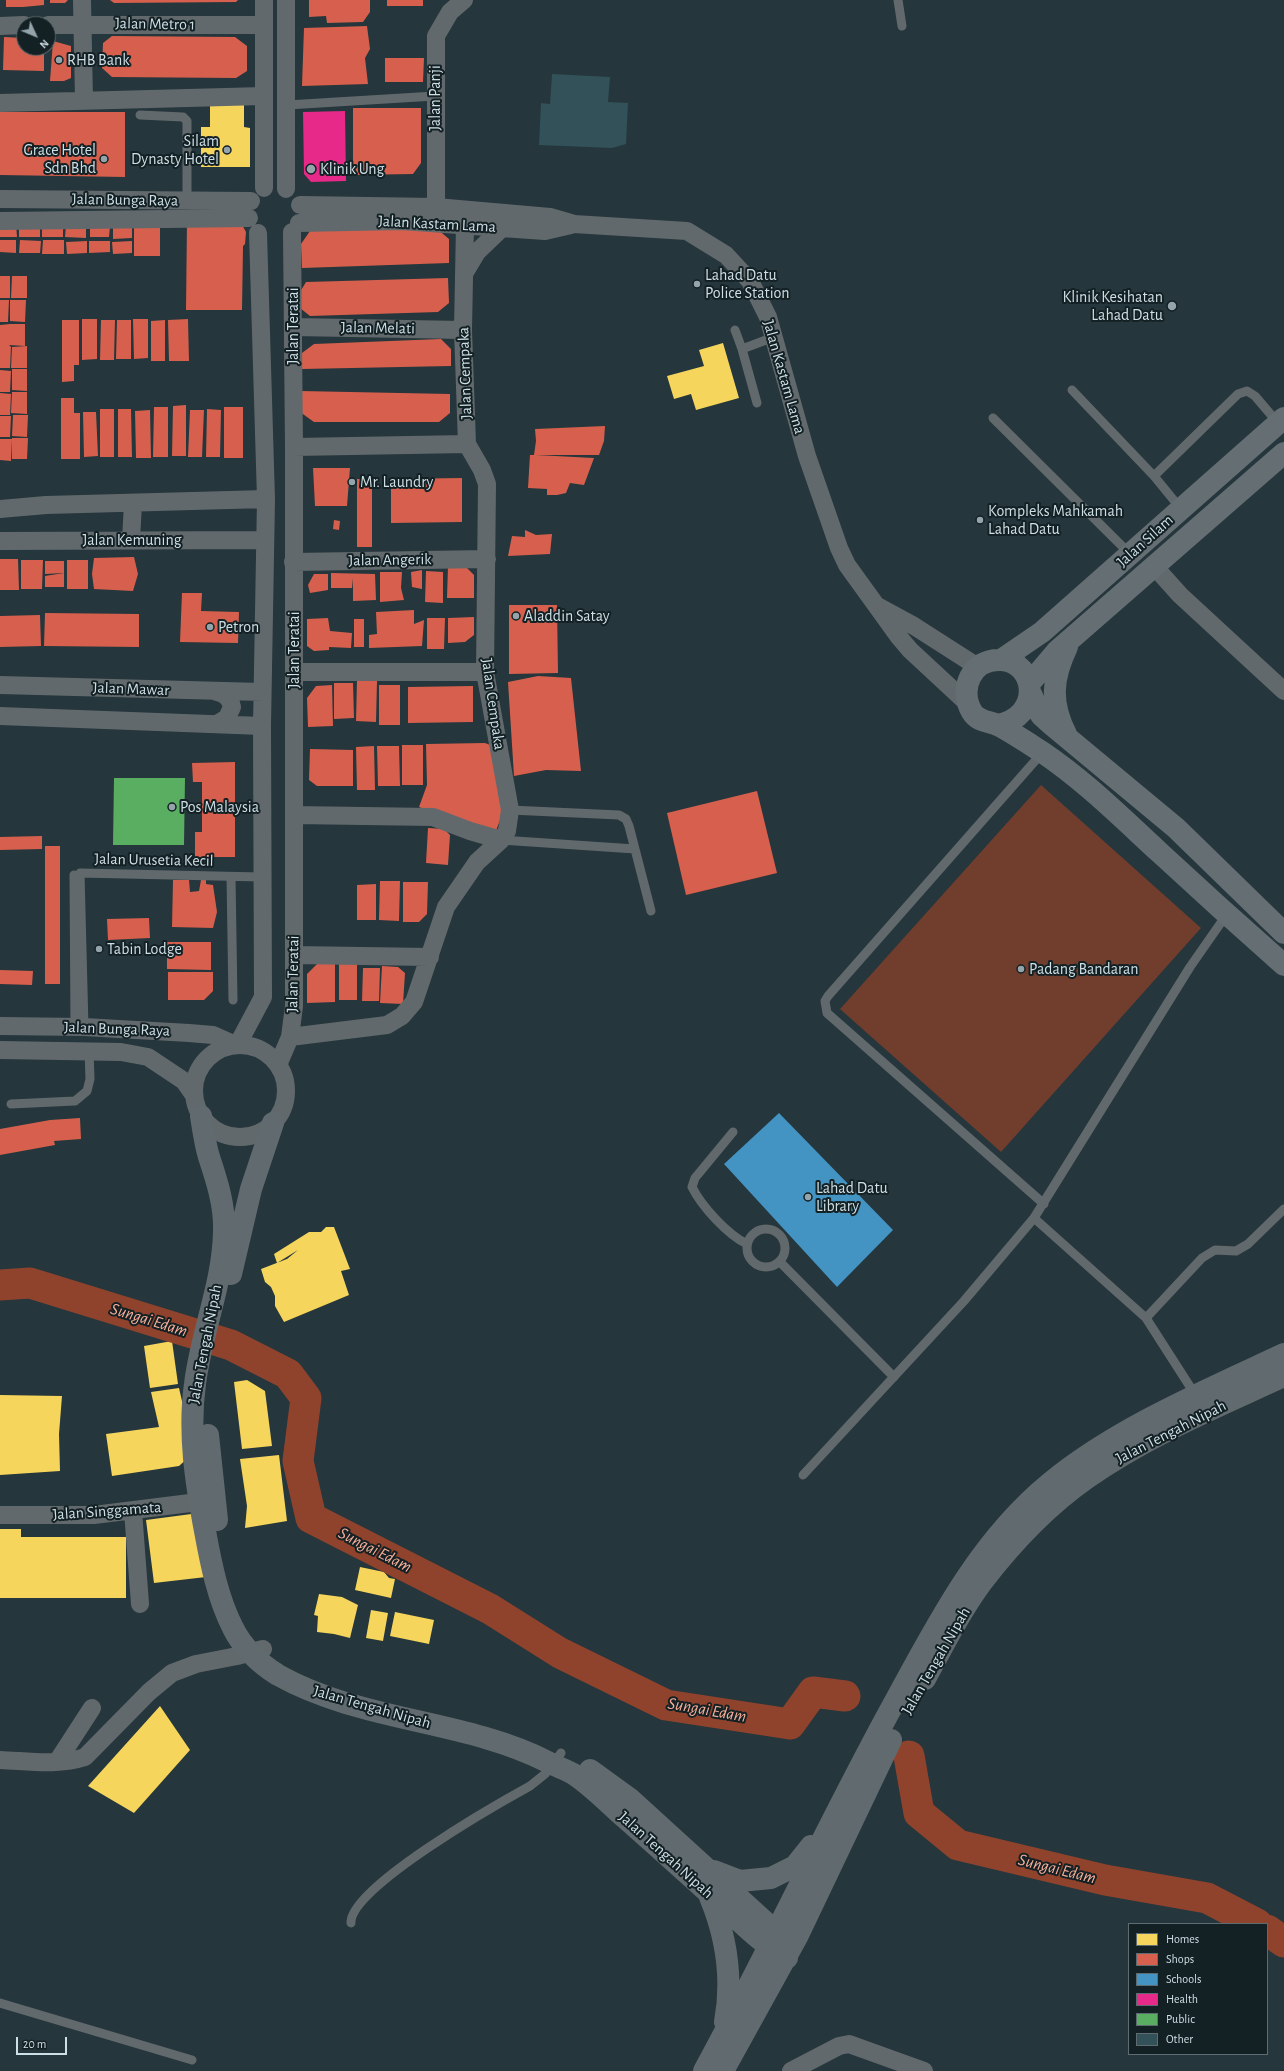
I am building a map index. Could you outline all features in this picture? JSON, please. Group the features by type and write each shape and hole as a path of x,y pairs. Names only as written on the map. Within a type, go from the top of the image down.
{"highway":[{"name":"Jalan Silam","path":"1001,660 1042,632 1281,420"},
{"name":"Jalan Silam","path":"1030,688 1057,651 1284,454"},
{"path":"1069,740 1055,706 1054,683 1067,648 1076,635"},
{"path":"1284,933 1176,828 1041,715 1025,675 1019,667 1011,662 1001,660 989,661 978,666 970,676 965,689 966,702 973,714 984,722 997,725 1042,753 1100,796 1284,965"},
{"path":"997,725 1010,723 1021,715 1028,705 1030,688"}],"main road":[{"name":"Jalan Tengah Nipah","path":"201,1116 208,1155 215,1172 222,1203 224,1231 219,1297"},
{"name":"Jalan Tengah Nipah","path":"273,1123 251,1189 219,1297 203,1370 206,1387 208,1448 207,1501 222,1558 237,1606 257,1651 275,1673 339,1702 418,1722 466,1732 556,1759 580,1763 630,1799 703,1867 772,1940"},
{"name":"Jalan Tengah Nipah","path":"704,2071 722,2039 832,1819 948,1604 1008,1524 1047,1485 1080,1459 1196,1396 1284,1354"},
{"name":"Jalan Tengah Nipah","path":"723,2071 797,1937 894,1734 960,1616 982,1583 1019,1538 1070,1491 1131,1449 1203,1413 1284,1376"},
{"name":"Jalan Tengah Nipah","path":"556,1759 708,1892 772,1940"},
{"path":"703,1867 740,1881 771,1878 795,1866 832,1819"},
{"path":"708,1892 720,1922 728,1964 727,2008 722,2039"},
{"path":"772,1940 797,1937"},
{"path":"772,1940 786,1958"}],"street":[{"path":"82,0 84,100"},
{"path":"264,0 264,188"},
{"path":"286,0 286,189"},
{"name":"Jalan Panji","path":"436,206 436,36 450,12 464,0"},
{"name":"Jalan Metro 1","path":"56,24 263,25"},
{"path":"0,26 16,25"},
{"path":"0,103 263,96"},
{"path":"271,186 286,189 292,193 297,220 275,239 266,238 253,218 259,192 264,188 271,186"},
{"name":"Jalan Bunga Raya","path":"0,199 187,201 253,218"},
{"name":"Jalan Kastam Lama","path":"297,220 436,206 550,217 574,224 687,231 726,255 750,282 768,317 807,456 839,548 847,565 910,650 966,702"},
{"name":"Jalan Bunga Raya","path":"0,221 253,218"},
{"name":"Jalan Teratai","path":"236,1044 263,997 261,877 262,692 266,499 264,388 253,218"},
{"name":"Jalan Kastam Lama","path":"297,220 402,221 465,224 545,231 574,224"},
{"name":"Jalan Teratai","path":"278,1065 290,1037 294,1006 293,562 294,327 297,220"},
{"name":"Jalan Cempaka","path":"290,1037 387,1025 402,1016 414,1002 446,907 477,862 501,840 507,831 510,810 485,672 487,484 482,470 467,444 463,330 465,224"},
{"path":"464,274 479,249 503,227"},
{"name":"Jalan Melati","path":"294,327 463,330"},
{"path":"294,448 467,444"},
{"path":"0,508 46,505 266,499"},
{"path":"131,540 133,503"},
{"name":"Jalan Kemuning","path":"0,541 264,540"},
{"name":"Jalan Angerik","path":"293,562 487,558"},
{"path":"1154,566 1180,595 1284,691"},
{"path":"876,606 910,623 978,666"},
{"path":"294,672 485,672"},
{"name":"Jalan Mawar","path":"0,685 262,692"},
{"path":"213,691 224,694 231,702 232,707 227,718 217,724"},
{"name":"Jalan Mawar","path":"0,716 262,726"},
{"path":"294,815 433,817 470,832 501,840"},
{"path":"294,955 430,957"},
{"name":"Jalan Bunga Raya","path":"0,1026 80,1027 205,1034 213,1035 236,1044"},
{"path":"236,1044 255,1047 268,1054 278,1065 286,1084 284,1105 273,1123 254,1135 242,1137 220,1133 211,1127 201,1116 193,1094 195,1078 205,1060 221,1048 236,1044"},
{"name":"Jalan Bunga Raya","path":"0,1050 89,1050 121,1052 148,1057 184,1081 193,1094"},
{"name":"Jalan Singgamata","path":"0,1515 94,1515 207,1501"},
{"path":"133,1511 140,1604"},
{"path":"0,1760 57,1762 75,1761 85,1757 145,1696 172,1674 196,1664 257,1651"},
{"path":"57,1762 92,1708"},
{"path":"799,2069 839,2046 849,2044 924,2071"}],"lane":[{"path":"898,0 902,26"},
{"path":"287,105 435,96"},
{"path":"140,115 183,117 187,121 187,201"},
{"path":"735,330 742,349 757,403"},
{"path":"742,349 774,337"},
{"path":"1072,390 1154,476 1181,509"},
{"path":"1154,476 1238,394 1246,391 1255,396 1281,420"},
{"path":"994,418 1130,554"},
{"path":"1042,753 825,1001 827,1013 1044,1204"},
{"path":"510,810 619,815 626,819 651,911"},
{"path":"501,840 635,849"},
{"name":"Jalan Urusetia Kecil","path":"74,873 80,1027"},
{"name":"Jalan Urusetia Kecil","path":"80,1027 80,873 261,877"},
{"path":"231,876 233,1000"},
{"path":"803,1475 964,1301 1034,1218 1190,967 1227,914"},
{"path":"11,1104 75,1101 87,1091 90,1079 89,1050"},
{"path":"732,1132 695,1178 692,1187 697,1196 733,1236 747,1244"},
{"path":"1146,1318 1202,1258 1215,1250 1236,1251 1248,1244 1284,1209"},
{"path":"1034,1218 1146,1318 1196,1396"},
{"path":"762,1229 776,1231 785,1242 784,1256 780,1262 773,1266 764,1267 757,1265 751,1260 747,1252 747,1244 755,1232 762,1229"},
{"path":"780,1262 894,1377"},
{"path":"351,1923 353,1913 390,1876 431,1845 530,1786 545,1774 556,1759"},
{"path":"0,2003 192,2060"}],"shaded area":[{"name":"Padang Bandaran","path":"1041,785 1201,928 1001,1152 840,1009"}],"building: Homes":[{"path":"210,102 244,102 244,127 250,128 250,167 201,167 201,127 210,127"},
{"path":"723,343 739,398 696,410 691,394 674,399 667,376 704,366 699,350"},
{"path":"326,1227 334,1227 350,1269 341,1271 349,1295 284,1322 275,1306 275,1296 271,1287 265,1282 261,1269 277,1263 274,1254 309,1232 321,1232","holes":["298,1250 287,1259 278,1263"]},
{"path":"172,1341 178,1384 150,1388 144,1346"},
{"path":"247,1380 265,1391 272,1446 242,1449 234,1382"},
{"path":"179,1388 187,1423 190,1456 179,1466 112,1476 106,1434 159,1427 151,1392"},
{"path":"0,1395 62,1396 59,1434 60,1471 0,1475"},
{"path":"279,1455 287,1521 245,1528 247,1506 240,1459"},
{"path":"199,1513 206,1577 154,1583 146,1520"},
{"path":"0,1529 21,1529 21,1537 126,1537 126,1598 0,1598"},
{"path":"360,1567 384,1572 389,1578 395,1579 391,1598 355,1590"},
{"path":"319,1594 342,1597 358,1605 350,1638 317,1632 318,1616 314,1615"},
{"path":"371,1610 388,1613 383,1641 366,1638"},
{"path":"395,1612 434,1620 429,1644 390,1636"},
{"path":"160,1706 190,1750 134,1813 88,1786"}],"building: Shops":[{"path":"6,0 44,0 44,5 6,7"},
{"path":"50,0 68,0 65,3 50,3"},
{"path":"110,0 238,0 236,2 114,3"},
{"path":"309,0 370,0 370,12 363,22 327,23 326,16 309,17"},
{"path":"387,0 423,0 423,6 387,6"},
{"path":"367,26 370,49 365,58 368,84 302,86 304,28"},
{"path":"112,36 235,37 247,46 247,71 236,78 112,77 102,68 103,43"},
{"path":"4,37 16,38 16,56 44,56 44,71 3,70"},
{"path":"56,42 71,46 71,78 64,81 50,81 52,56 56,56"},
{"path":"385,58 424,58 423,82 385,82"},
{"path":"353,108 421,108 421,163 413,174 353,175"},
{"path":"0,112 125,112 125,177 0,175"},
{"path":"187,221 240,221 246,232 245,244 243,246 242,310 186,310"},
{"path":"134,222 160,222 160,256 134,256"},
{"path":"16,224 17,237 0,237 0,225"},
{"path":"40,224 40,237 19,237 19,225"},
{"path":"66,225 86,226 86,238 65,237"},
{"path":"42,226 63,226 63,237 42,237"},
{"path":"90,226 110,226 109,237 90,237"},
{"path":"132,226 132,238 113,239 113,227"},
{"path":"436,228 449,239 449,263 302,268 301,244 310,231"},
{"path":"0,240 16,240 16,253 0,252"},
{"path":"20,240 41,241 40,253 19,253"},
{"path":"43,240 64,240 64,254 42,254"},
{"path":"87,241 87,253 67,254 66,242"},
{"path":"89,241 110,241 110,252 89,253"},
{"path":"132,241 132,253 113,254 112,242"},
{"path":"0,276 10,276 10,298 0,298"},
{"path":"12,276 27,276 27,298 11,298"},
{"path":"448,278 449,303 438,312 310,316 300,308 300,292 306,282"},
{"path":"0,300 9,300 8,322 0,322"},
{"path":"10,300 26,300 25,322 10,321"},
{"path":"82,319 97,319 97,359 82,360"},
{"path":"133,319 148,319 148,358 134,359"},
{"path":"188,319 189,361 169,361 168,320"},
{"path":"62,320 79,320 79,365 74,365 74,381 62,382"},
{"path":"101,320 115,320 114,360 100,360"},
{"path":"117,320 131,320 131,359 116,359"},
{"path":"165,320 165,361 151,361 151,321"},
{"path":"25,324 25,346 9,345 11,347 10,368 0,368 0,325"},
{"path":"441,339 451,349 451,366 302,369 302,353 314,344"},
{"path":"27,346 27,368 11,368 12,347"},
{"path":"12,369 27,369 27,391 12,390"},
{"path":"0,370 11,371 10,392 0,392"},
{"path":"300,391 450,394 450,413 439,422 314,422 300,412"},
{"path":"12,392 27,392 27,414 11,413"},
{"path":"0,393 11,394 10,415 0,415"},
{"path":"61,398 74,398 74,413 80,413 80,459 61,459"},
{"path":"186,405 186,456 172,456 173,406"},
{"path":"154,407 168,407 168,457 153,457"},
{"path":"224,407 243,407 243,458 224,458"},
{"path":"100,409 114,409 114,457 100,457"},
{"path":"118,409 131,409 132,457 118,457"},
{"path":"207,409 221,410 220,457 206,457"},
{"path":"150,410 151,458 136,458 135,411"},
{"path":"190,410 204,410 202,457 188,457"},
{"path":"83,412 96,412 98,456 84,457"},
{"path":"13,415 28,415 27,437 12,436"},
{"path":"0,416 11,416 10,437 0,437"},
{"path":"605,426 604,441 599,455 536,455 594,458 584,485 570,483 566,493 557,495 547,495 547,489 528,488 530,455 534,455 536,441 535,429"},
{"path":"12,438 28,438 27,459 12,459"},
{"path":"0,439 12,439 11,461 0,460"},
{"path":"313,468 350,468 347,506 315,506"},
{"path":"462,478 462,522 391,523 391,479"},
{"path":"357,479 372,479 372,547 357,547"},
{"path":"334,520 340,521 339,530 333,529"},
{"path":"525,530 536,535 552,534 550,554 508,556 512,536 525,537"},
{"path":"134,557 138,574 133,591 94,589 92,574 94,558"},
{"path":"0,559 18,559 19,590 0,590"},
{"path":"21,560 43,560 42,589 21,589"},
{"path":"67,560 88,560 88,589 67,589"},
{"path":"45,561 64,561 64,573 45,574"},
{"path":"448,566 466,567 474,575 474,598 447,598"},
{"path":"422,570 422,589 412,587 411,572"},
{"path":"426,571 443,572 443,603 425,602"},
{"path":"380,572 402,572 401,588 404,600 380,602"},
{"path":"64,573 64,587 45,587 45,576"},
{"path":"331,573 375,574 376,600 353,601 353,578 352,588 331,588"},
{"path":"314,574 328,574 328,590 310,593 308,585"},
{"name":"Petron","path":"182,593 202,593 201,611 239,612 238,643 180,642"},
{"path":"509,605 557,605 558,673 509,674"},
{"path":"414,610 414,624 424,620 422,646 369,648 369,635 377,634 376,612"},
{"path":"45,613 139,614 139,647 44,646"},
{"path":"40,615 41,646 0,647 0,616"},
{"path":"474,617 474,635 465,642 448,643 448,618"},
{"path":"328,618 330,631 352,633 351,648 329,647 329,650 314,651 307,646 307,619"},
{"path":"427,618 445,618 444,649 427,649"},
{"path":"354,619 364,619 364,647 354,647"},
{"path":"538,676 571,678 581,771 546,770 514,776 508,682"},
{"path":"357,680 377,681 376,722 356,721"},
{"path":"334,683 353,683 354,718 334,719"},
{"path":"332,685 333,726 308,727 307,698 316,686"},
{"path":"379,685 400,685 400,725 379,725"},
{"path":"473,686 473,722 408,723 408,687"},
{"path":"485,743 495,747 502,815 494,836 419,807 427,785 426,744"},
{"path":"402,745 423,745 423,785 402,785"},
{"path":"374,746 375,790 357,790 356,747"},
{"path":"377,746 399,746 400,786 378,786"},
{"path":"310,749 353,750 353,786 317,786 309,780"},
{"path":"235,762 235,857 195,857 195,832 202,832 202,782 193,782 192,763"},
{"path":"757,791 777,873 686,895 667,813"},
{"path":"428,828 444,829 450,835 448,865 426,863"},
{"path":"42,836 42,849 0,850 0,837"},
{"path":"45,846 60,846 60,984 45,984"},
{"path":"173,880 189,880 190,892 199,891 201,880 206,880 206,884 213,885 217,912 213,928 172,927"},
{"path":"380,881 400,881 399,921 379,920"},
{"path":"403,882 428,882 427,914 419,922 403,922"},
{"path":"376,884 376,920 357,920 357,885"},
{"path":"149,918 150,938 108,940 107,919"},
{"path":"167,942 211,942 211,970 167,969"},
{"path":"339,962 357,962 357,1000 339,1000"},
{"path":"335,963 335,1002 307,1003 307,974 317,964"},
{"path":"382,966 398,967 405,973 403,1004 380,1003"},
{"path":"363,968 380,968 379,1001 362,1001"},
{"path":"0,970 33,971 32,985 0,984"},
{"path":"168,972 213,972 213,991 204,1000 168,1000"},
{"path":"80,1118 81,1139 54,1141 55,1145 0,1155 0,1129 50,1120"}],"building: Schools":[{"name":"Lahad Datu Library","path":"779,1113 893,1230 837,1287 724,1164"}],"building: Health":[{"path":"345,111 346,181 311,182 304,174 303,112"}],"building: Public":[{"path":"114,778 185,778 184,845 113,845"}],"building: Other":[{"path":"552,74 610,77 608,102 628,103 626,144 612,148 539,145 541,103 550,104"}],"waterway":[{"name":"Sungai Edam","path":"0,1285 30,1283 231,1345 288,1374 306,1398 298,1461 311,1518 490,1609 560,1653 666,1705 790,1724 813,1692 845,1696"},
{"name":"Sungai Edam","path":"909,1756 919,1813 958,1845 1105,1880 1207,1898 1255,1923"},
{"name":"Sungai Edam","path":"1268,1931 1284,1942"}],"place":[{"name":"RHB Bank","path":"59,60"},
{"name":"Silam Dynasty Hotel","path":"227,150"},
{"name":"Grace Hotel Sdn Bhd","path":"104,159"},
{"name":"Klinik Ung","path":"311,169"},
{"name":"Lahad Datu Police Station","path":"697,284"},
{"name":"Klinik Kesihatan Lahad Datu","path":"1172,306"},
{"name":"Mr. Laundry","path":"352,482"},
{"name":"Kompleks Mahkamah Lahad Datu","path":"980,520"},
{"name":"Aladdin Satay","path":"516,616"},
{"name":"Petron","path":"210,627"},
{"name":"Pos Malaysia","path":"172,807"},
{"name":"Tabin Lodge","path":"99,949"},
{"name":"Padang Bandaran","path":"1021,969"},
{"name":"Lahad Datu Library","path":"808,1197"}]}
